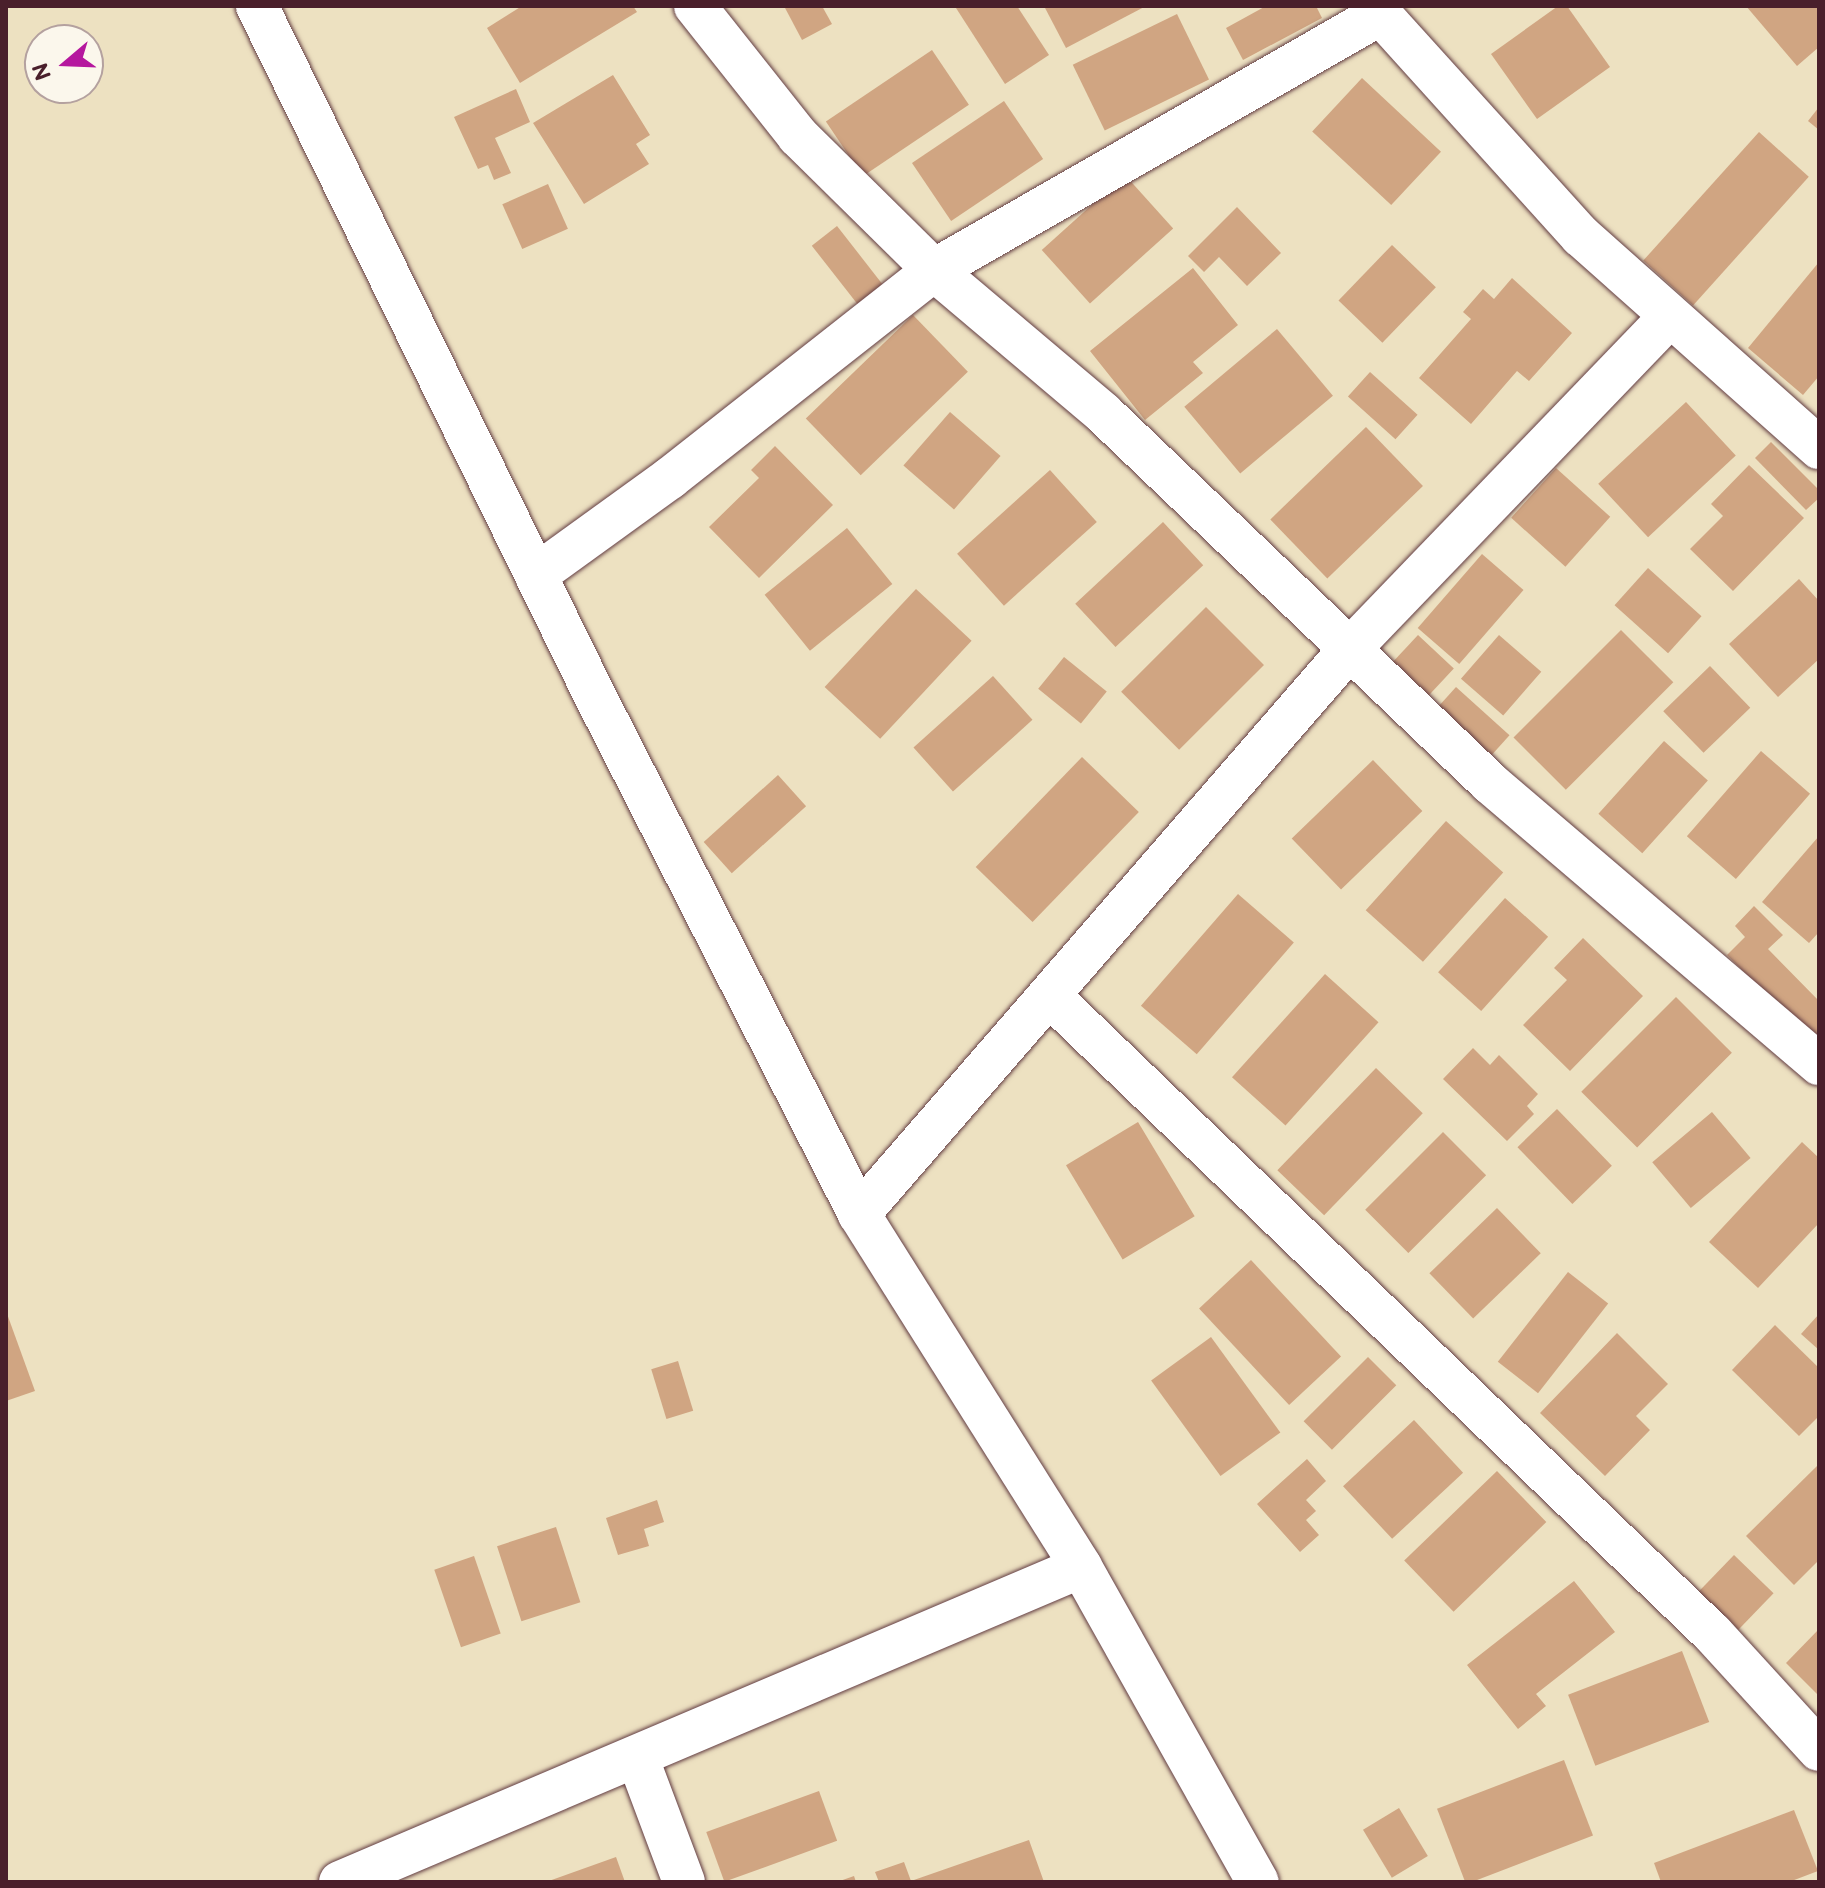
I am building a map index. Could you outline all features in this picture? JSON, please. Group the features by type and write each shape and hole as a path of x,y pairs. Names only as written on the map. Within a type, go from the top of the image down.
{"street":[{"path":"257,6 536,575 859,1214 1081,1567 1258,1882"},
{"path":"695,6 798,136 934,270 1103,413 1347,652 1490,783 1819,1064"},
{"path":"536,575 670,478 934,270 1376,10 1581,236 1819,448"},
{"path":"859,1214 1051,997 1347,652 1669,317"},
{"path":"1051,997 1713,1634 1819,1750"},
{"path":"340,1882 638,1759 1081,1567"},
{"path":"638,1759 684,1882"}],"building":[{"path":"522,6 633,6 637,12 520,83 487,28"},
{"path":"784,6 822,6 832,24 802,40"},
{"path":"1017,6 1049,55 1005,84 956,8"},
{"path":"1044,6 1146,6 1066,48"},
{"path":"1266,6 1316,6 1322,18 1243,60 1226,28"},
{"path":"1558,6 1567,6 1610,67 1537,119 1491,54"},
{"path":"1746,6 1819,6 1819,47 1797,66"},
{"path":"1177,14 1209,80 1105,130 1073,65"},
{"path":"932,50 969,105 863,176 826,122"},
{"path":"613,75 650,135 636,144 649,164 584,204 533,123"},
{"path":"1362,78 1441,152 1391,205 1312,131"},
{"path":"516,89 530,122 495,138 511,173 494,180 488,165 478,169 454,117"},
{"path":"1004,101 1043,159 951,221 912,163"},
{"path":"1819,107 1819,130 1808,121"},
{"path":"1759,132 1809,177 1693,305 1643,261"},
{"path":"1125,175 1173,229 1090,303 1042,250"},
{"path":"548,184 568,229 522,249 502,204"},
{"path":"1237,207 1281,253 1247,286 1219,257 1204,272 1188,256"},
{"path":"837,226 888,291 863,311 812,246"},
{"path":"1392,245 1436,287 1382,343 1339,300"},
{"path":"1819,262 1819,376 1803,395 1748,348"},
{"path":"1193,268 1238,325 1193,362 1203,373 1145,420 1090,351"},
{"path":"1512,278 1572,333 1529,381 1517,371 1471,424 1419,378 1471,319 1463,312 1483,289 1494,299"},
{"path":"913,315 968,372 861,475 806,419"},
{"path":"1277,329 1333,396 1240,473 1184,407"},
{"path":"1370,372 1418,415 1395,439 1348,397"},
{"path":"1686,402 1736,455 1648,537 1598,484"},
{"path":"950,412 1001,456 954,510 903,466"},
{"path":"1366,427 1423,486 1327,578 1270,519"},
{"path":"1771,442 1819,490 1819,498 1806,510 1755,458"},
{"path":"775,446 833,505 759,578 709,527 759,478 751,470"},
{"path":"1749,465 1804,518 1733,591 1690,549 1723,516 1711,504"},
{"path":"1556,468 1610,517 1565,567 1511,518"},
{"path":"1050,470 1097,522 1004,606 957,554"},
{"path":"1163,522 1203,565 1115,647 1075,604"},
{"path":"847,528 892,584 810,651 765,595"},
{"path":"1482,554 1524,590 1459,664 1418,628"},
{"path":"1648,568 1702,616 1668,653 1615,605"},
{"path":"1799,579 1819,601 1819,659 1778,697 1729,644"},
{"path":"916,589 972,641 880,739 825,687"},
{"path":"1206,607 1264,665 1179,750 1121,692"},
{"path":"1621,630 1673,682 1566,790 1514,737"},
{"path":"1418,635 1454,668 1418,707 1382,674"},
{"path":"1499,635 1541,672 1503,716 1461,679"},
{"path":"1064,657 1107,692 1081,723 1038,689"},
{"path":"1710,666 1750,708 1704,753 1663,711"},
{"path":"993,676 1032,720 953,791 913,748"},
{"path":"1456,687 1510,735 1483,765 1429,717"},
{"path":"1664,741 1708,780 1642,853 1598,814"},
{"path":"1761,751 1810,794 1736,879 1687,836"},
{"path":"1082,757 1139,812 1033,922 976,867"},
{"path":"1373,760 1422,811 1341,890 1292,838"},
{"path":"778,775 806,806 732,873 704,842"},
{"path":"1446,821 1503,873 1423,962 1366,910"},
{"path":"1819,836 1819,932 1809,943 1762,902"},
{"path":"1238,894 1294,943 1197,1054 1141,1006"},
{"path":"1505,898 1548,937 1481,1011 1438,972"},
{"path":"1754,906 1783,935 1768,949 1819,1001 1816,1044 1727,955 1745,937 1735,926"},
{"path":"1583,938 1643,996 1570,1071 1523,1025 1567,980 1554,968"},
{"path":"1325,974 1379,1022 1285,1125 1232,1077"},
{"path":"1676,997 1732,1053 1637,1148 1581,1092"},
{"path":"1473,1048 1490,1065 1499,1055 1538,1094 1527,1106 1534,1114 1507,1141 1443,1079"},
{"path":"1376,1068 1423,1113 1324,1215 1277,1170"},
{"path":"1557,1109 1612,1166 1572,1204 1517,1147"},
{"path":"1712,1112 1751,1158 1691,1208 1652,1162"},
{"path":"1138,1122 1195,1216 1123,1260 1066,1165"},
{"path":"1443,1132 1486,1175 1408,1253 1365,1210"},
{"path":"1802,1142 1819,1158 1819,1223 1758,1288 1709,1242"},
{"path":"1497,1208 1541,1253 1473,1319 1429,1273"},
{"path":"1251,1260 1341,1357 1289,1405 1199,1308"},
{"path":"1568,1272 1608,1303 1538,1393 1498,1362"},
{"path":"6,1311 35,1391 6,1401"},
{"path":"1819,1314 1819,1350 1801,1334"},
{"path":"1775,1325 1819,1368 1819,1416 1799,1436 1732,1370"},
{"path":"1617,1333 1668,1384 1636,1416 1650,1430 1605,1476 1540,1413"},
{"path":"1211,1337 1280,1432 1220,1476 1151,1380"},
{"path":"1368,1357 1396,1385 1332,1450 1304,1421"},
{"path":"678,1361 693,1411 666,1419 651,1369"},
{"path":"1414,1420 1463,1473 1392,1539 1343,1486"},
{"path":"1307,1459 1326,1481 1306,1500 1316,1511 1306,1520 1319,1535 1300,1552 1257,1504"},
{"path":"1817,1466 1819,1560 1794,1585 1746,1536"},
{"path":"1497,1471 1546,1522 1454,1612 1404,1561"},
{"path":"657,1500 664,1522 644,1529 649,1546 618,1555 606,1518"},
{"path":"556,1527 580,1602 521,1621 497,1546"},
{"path":"1734,1555 1774,1593 1728,1641 1688,1602"},
{"path":"474,1556 501,1634 461,1647 434,1570"},
{"path":"1574,1581 1615,1632 1536,1694 1546,1706 1518,1729 1467,1665"},
{"path":"1819,1629 1819,1696 1786,1663"},
{"path":"1682,1651 1709,1722 1595,1766 1568,1695"},
{"path":"1564,1760 1593,1836 1472,1882 1465,1882 1437,1809"},
{"path":"819,1791 837,1841 724,1882 706,1832"},
{"path":"1399,1808 1428,1856 1392,1878 1363,1830"},
{"path":"1794,1810 1818,1871 1789,1882 1661,1882 1654,1863"},
{"path":"1029,1840 1044,1882 879,1882 875,1872 904,1862 911,1881"},
{"path":"616,1857 625,1882 546,1882"},
{"path":"854,1876 856,1882 837,1882"}]}
